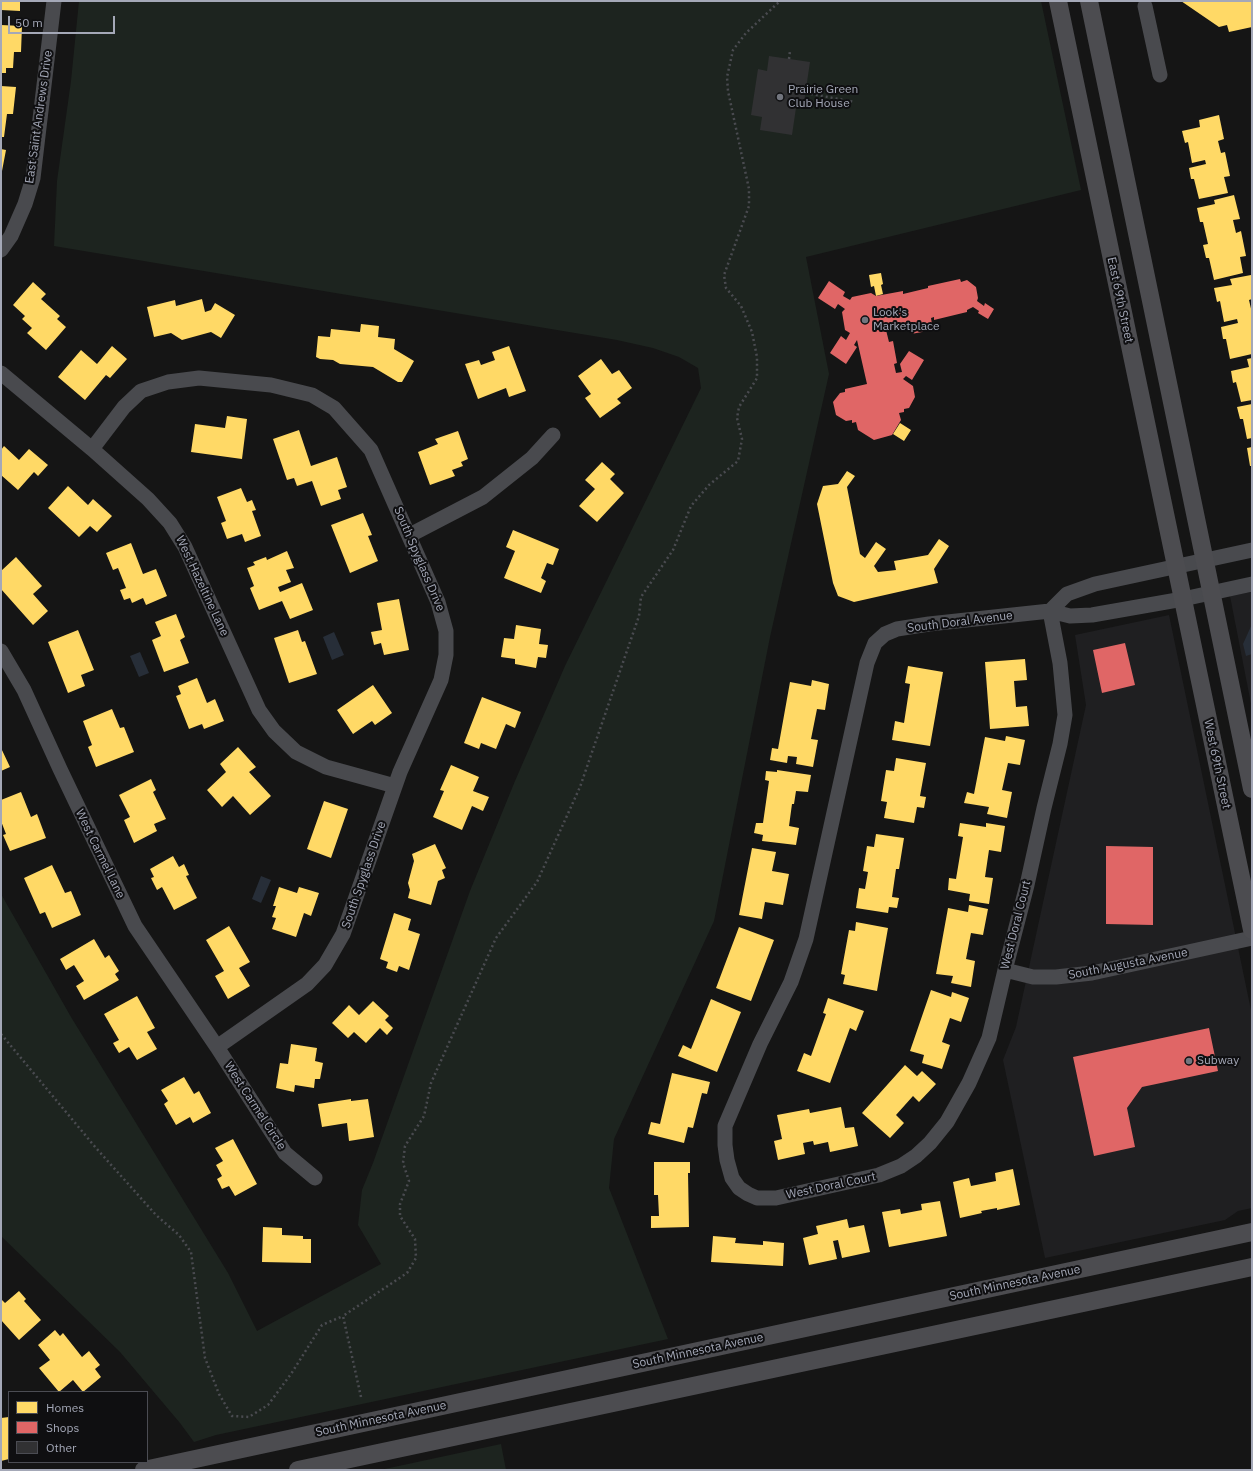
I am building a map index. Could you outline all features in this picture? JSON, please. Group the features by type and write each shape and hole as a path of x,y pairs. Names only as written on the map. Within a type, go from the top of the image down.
{"main road":[{"name":"East 69th Street","path":"1058,1 1182,599"},
{"path":"1089,1 1252,789"},
{"name":"West 69th Street","path":"1182,599 1252,930"},
{"name":"South Minnesota Avenue","path":"144,1470 1252,1232"},
{"path":"298,1470 1252,1267"}],"street":[{"name":"East Saint Andrews Drive","path":"1,250 11,236 33,178 54,1"},
{"path":"1146,6 1160,75"},
{"name":"West Hazeltine Lane","path":"1,373 92,449 148,499 170,522 185,547 260,710 274,731 296,752 326,767 395,786"},
{"name":"South Spyglass Drive","path":"92,449 124,407 141,391 168,382 199,378 271,385 312,395 334,408 372,450 438,602 446,632 446,655 441,680 400,772 343,934 325,965 307,984 217,1047"},
{"path":"410,535 482,497 532,458 553,435"},
{"path":"1050,611 1067,594 1095,584 1252,550"},
{"name":"South Doral Avenue","path":"874,643 885,634 897,629 929,624 1050,611 1070,616 1092,615 1182,599 1252,584"},
{"name":"West Doral Court","path":"874,643 867,663 806,939 791,982 760,1044 725,1126 727,1160 732,1178 739,1188 757,1198 776,1198 879,1175 901,1166 916,1156 930,1143 947,1122 969,1083 989,1038 1027,885 1060,744 1065,715 1060,663 1050,611"},
{"name":"West Carmel Lane","path":"1,651 24,690 135,926 217,1047"},
{"name":"South Augusta Avenue","path":"1005,970 1033,977 1056,977 1092,973 1252,938"},
{"name":"West Carmel Circle","path":"217,1047 285,1153 315,1178"}],"path":[{"path":"1,1034 96,1148 156,1215 179,1235 191,1252 206,1358 219,1394 232,1416 249,1417 268,1405 291,1374 322,1325 343,1316 407,1272 416,1258 416,1239 400,1216 400,1204 409,1181 403,1163 405,1146 424,1116 431,1083 496,938 537,882 580,787 639,616 641,597 672,550 691,506 709,485 738,461 742,438 737,418 739,407 756,378 757,357 752,332 741,306 726,288 724,275 749,206 749,189 728,91 727,77 733,50 746,33 780,1"},
{"path":"789,59 790,50"},
{"path":"806,93 855,102"},
{"path":"343,1316 361,1397"}],"shaded area":[{"path":"79,1 1041,1 1081,190 806,257 829,374 770,637 714,921 614,1139 609,1188 668,1339 216,1435 194,1442 180,1423 120,1352 1,1236 1,894 71,1017 228,1273 257,1331 381,1264 358,1225 362,1190 470,891 515,781 565,666 701,388 698,368 679,357 653,348 617,340 54,246 57,181 71,81"},
{"path":"1252,592 1252,709 1230,596"},
{"path":"1169,615 1252,1015 1252,1208 1238,1211 1225,1220 1045,1258 1003,1060 1016,1027 1086,705 1075,635"},
{"path":"1252,624 1252,654 1246,656 1243,644"},
{"path":"334,632 344,655 332,660 323,637"},
{"path":"140,652 149,673 139,677 130,656"},
{"path":"261,876 271,880 261,903 252,899"},
{"path":"501,1444 506,1470 380,1470"}],"building: Homes":[{"path":"1,1 20,1 20,11 1,10"},
{"path":"1181,1 1252,1 1252,27 1229,32 1227,25 1219,27"},
{"path":"1,25 22,26 21,52 14,52 13,68 6,68 6,73 1,73"},
{"path":"1,86 16,87 13,114 7,114 4,137 1,137"},
{"path":"1219,115 1224,139 1218,141 1221,153 1225,152 1230,176 1224,177 1228,193 1199,199 1194,179 1191,179 1189,168 1206,164 1205,160 1192,163 1188,142 1185,143 1182,131 1200,127 1199,120"},
{"path":"1,149 6,150 2,171 1,170"},
{"path":"1234,195 1240,219 1233,220 1236,233 1241,231 1246,256 1240,257 1243,273 1214,280 1209,258 1206,258 1203,245 1208,244 1203,222 1200,222 1197,208 1215,204 1214,200"},
{"path":"881,273 883,294 876,296 874,286 871,287 869,275"},
{"path":"1251,275 1252,299 1249,300 1252,313 1252,354 1230,359 1226,339 1223,339 1221,327 1238,323 1237,319 1224,322 1220,301 1217,302 1214,288 1232,285 1230,279"},
{"path":"33,282 46,294 41,299 60,316 57,319 66,327 46,350 27,333 32,328 22,319 25,316 13,305"},
{"path":"202,299 205,312 211,310 215,303 235,315 221,338 211,332 182,340 171,333 154,337 147,307 175,300 176,306"},
{"path":"361,324 379,326 378,337 395,339 394,349 414,361 402,382 398,382 373,367 340,364 333,360 320,359 316,357 318,336 330,337 331,329 360,332"},
{"path":"112,346 127,359 110,378 106,375 85,400 58,377 81,350 97,364"},
{"path":"509,346 526,391 509,397 506,388 478,399 465,364 479,360 481,365 495,360 492,352"},
{"path":"1252,358 1252,400 1241,402 1236,382 1233,383 1231,371 1249,367 1247,359"},
{"path":"601,359 612,374 619,370 632,388 617,399 621,403 600,418 585,398 591,394 578,376"},
{"path":"1252,404 1252,438 1247,439 1243,419 1240,419 1237,407"},
{"path":"227,416 247,419 242,459 191,452 195,424 225,428"},
{"path":"900,423 911,430 904,441 893,434"},
{"path":"299,430 311,466 337,457 347,487 338,490 341,499 321,506 312,481 297,486 294,478 287,480 273,439"},
{"path":"458,431 468,459 461,462 463,466 452,470 455,476 430,485 418,452 438,444 435,439"},
{"path":"4,446 19,460 29,449 48,465 38,476 34,472 18,490 1,475 1,450"},
{"path":"1252,447 1252,466 1250,466 1247,448"},
{"path":"602,462 615,474 610,479 624,493 597,522 579,506 595,489 585,480"},
{"path":"847,471 855,476 847,487 860,554 865,558 876,542 886,549 874,566 878,572 896,570 894,561 928,555 939,539 949,546 934,569 938,583 854,602 838,596 833,583 817,504 823,486 838,484"},
{"path":"68,486 88,505 93,499 112,516 97,532 90,526 79,537 48,508"},
{"path":"241,488 247,502 252,500 256,510 252,511 261,536 245,542 242,534 227,539 221,523 226,521 217,497"},
{"path":"363,513 372,535 368,536 378,561 350,573 331,525"},
{"path":"513,530 559,549 553,565 547,563 541,578 546,581 541,593 504,578 515,551 506,547"},
{"path":"131,543 143,574 156,569 167,596 146,605 143,598 132,603 130,598 124,600 120,590 126,588 118,568 113,570 106,553"},
{"path":"287,551 294,568 286,570 291,582 278,587 280,592 302,583 313,610 290,619 282,601 259,610 250,588 254,586 247,568 255,565 253,562 266,557 267,560"},
{"path":"16,557 42,586 33,594 48,611 33,625 1,589 1,571"},
{"path":"399,599 409,650 384,655 381,643 374,645 371,632 382,630 377,603"},
{"path":"176,614 185,637 180,640 189,663 164,672 152,640 161,636 155,622"},
{"path":"516,625 541,629 539,644 548,645 546,658 538,657 536,668 515,664 515,659 501,657 504,638 514,639"},
{"path":"78,630 94,670 81,675 85,686 68,693 48,642"},
{"path":"298,630 302,642 305,641 317,674 289,683 274,638"},
{"path":"1025,659 1027,680 1014,681 1016,707 1027,706 1029,726 990,729 985,662"},
{"path":"908,666 943,672 930,746 892,740 895,721 904,723 910,684 905,683"},
{"path":"197,678 207,703 215,699 224,721 204,729 202,724 189,729 176,696 181,694 178,686"},
{"path":"812,680 829,684 825,710 817,709 811,739 818,740 813,767 796,764 797,757 788,756 787,763 770,760 772,748 778,749 790,682 811,686"},
{"path":"373,685 392,713 375,725 372,721 353,734 337,710"},
{"path":"482,697 521,712 515,728 506,724 496,749 481,743 479,749 464,743"},
{"path":"112,709 120,728 124,727 134,752 96,767 88,747 92,745 83,721"},
{"path":"1006,736 1025,740 1020,765 1008,763 1002,790 1012,792 1007,818 987,814 989,807 964,803 967,792 974,794 985,737 1005,741"},
{"path":"238,747 256,767 249,772 271,796 250,815 233,796 222,807 207,790 226,772 220,764"},
{"path":"1,748 10,767 1,771"},
{"path":"896,758 926,763 920,796 926,797 924,808 917,807 914,823 884,818 887,802 881,801 886,770 894,771"},
{"path":"451,765 479,777 473,791 489,797 483,811 472,806 462,830 433,817 444,791 440,790"},
{"path":"777,770 811,775 808,792 796,791 794,804 792,804 789,826 799,828 796,845 762,841 763,835 754,833 756,823 763,823 769,781 765,780 766,771 777,772"},
{"path":"151,779 156,790 153,792 166,819 154,824 157,831 134,843 124,820 130,817 119,795"},
{"path":"21,792 31,817 37,814 46,838 10,851 3,835 6,834 1,821 1,800"},
{"path":"324,801 348,809 331,858 307,849"},
{"path":"960,823 986,827 986,823 1005,826 1001,852 989,850 985,877 993,878 989,904 969,901 970,894 948,890 949,878 956,879 963,837 958,836"},
{"path":"876,834 904,838 899,869 896,869 892,897 899,898 897,908 889,907 888,913 856,908 859,888 865,889 868,872 863,871 867,846 874,847"},
{"path":"435,844 446,868 442,870 445,878 438,881 431,905 408,898 410,890 408,883 414,861 412,854"},
{"path":"752,848 776,852 772,871 789,874 783,905 765,902 762,919 739,915"},
{"path":"173,856 179,867 184,864 189,875 186,876 197,898 174,910 162,887 157,890 151,878 154,877 150,869"},
{"path":"52,865 65,893 71,891 81,915 52,928 45,912 40,914 24,878"},
{"path":"279,887 297,893 299,887 319,893 311,916 304,913 296,937 272,929 276,918 272,917 276,906 273,906"},
{"path":"969,905 988,909 983,935 971,933 966,959 975,961 971,987 951,983 953,976 936,974 948,908 968,912"},
{"path":"394,913 411,919 408,930 420,934 409,970 399,966 397,972 386,968 388,962 380,959"},
{"path":"856,922 888,928 877,991 843,984 845,975 841,974 849,930 855,931"},
{"path":"229,926 250,962 239,968 250,986 228,999 215,976 224,971 206,940"},
{"path":"739,927 774,940 751,1001 716,988"},
{"path":"94,939 105,958 109,955 119,971 115,974 119,980 84,1000 76,986 84,981 74,965 66,970 60,959"},
{"path":"931,990 951,997 952,992 969,998 961,1022 950,1018 942,1042 950,1045 942,1069 922,1063 924,1055 910,1051"},
{"path":"137,996 155,1028 147,1032 157,1049 137,1060 129,1047 119,1053 113,1043 119,1040 104,1014"},
{"path":"828,998 864,1011 856,1031 850,1028 830,1083 797,1071 804,1053 811,1056 826,1014 823,1013"},
{"path":"711,999 741,1012 717,1072 678,1056 683,1045 691,1049"},
{"path":"373,1001 389,1016 385,1020 393,1028 387,1035 380,1028 366,1043 354,1032 348,1038 332,1023 349,1005 359,1015"},
{"path":"291,1044 317,1048 315,1061 323,1063 320,1079 315,1079 314,1088 295,1085 294,1092 276,1088 280,1063 288,1064"},
{"path":"905,1065 917,1076 922,1071 936,1084 919,1102 913,1096 896,1115 904,1123 890,1138 862,1113"},
{"path":"672,1073 710,1082 707,1094 702,1093 693,1128 688,1127 684,1143 648,1134 651,1122 660,1124"},
{"path":"184,1077 194,1094 199,1091 211,1113 193,1123 190,1117 176,1125 164,1104 168,1101 161,1090"},
{"path":"351,1099 351,1101 368,1099 374,1137 349,1141 347,1123 322,1127 318,1104"},
{"path":"841,1107 845,1128 854,1127 858,1146 830,1152 828,1142 814,1145 813,1141 803,1143 805,1154 778,1160 774,1141 782,1139 777,1115 809,1109 810,1113"},
{"path":"233,1139 257,1184 235,1196 229,1186 222,1189 217,1179 222,1176 216,1165 223,1161 215,1148"},
{"path":"654,1162 690,1162 690,1173 688,1173 689,1227 651,1228 651,1216 659,1216 658,1195 654,1195"},
{"path":"1013,1169 1020,1205 997,1210 997,1208 981,1211 982,1213 960,1218 953,1182 969,1178 971,1186 996,1181 995,1173"},
{"path":"940,1201 947,1236 889,1247 882,1212 900,1209 901,1214 922,1210 921,1204"},
{"path":"847,1219 849,1228 864,1225 870,1252 842,1258 838,1240 833,1241 837,1259 809,1265 803,1238 818,1234 816,1226"},
{"path":"263,1227 282,1228 282,1235 303,1236 303,1239 311,1239 311,1263 262,1262"},
{"path":"713,1236 736,1238 735,1243 763,1245 763,1241 784,1243 783,1266 711,1262"},
{"path":"19,1291 26,1299 24,1301 41,1320 19,1340 1,1320 1,1299 5,1303"},
{"path":"55,1330 60,1336 63,1333 82,1357 89,1351 100,1365 95,1369 101,1377 84,1391 82,1391 73,1380 58,1391 39,1368 50,1360 38,1345"},
{"path":"8,1417 8,1459 1,1461 1,1418"}],"building: Shops":[{"path":"960,279 961,282 967,280 976,287 978,298 977,301 984,306 985,303 994,309 988,319 978,313 979,311 973,307 967,310 967,312 934,320 934,317 931,318 933,330 911,334 909,325 886,330 889,342 893,341 897,363 894,364 896,373 902,372 900,364 909,351 924,360 912,380 906,376 903,379 913,386 915,397 909,408 904,409 904,412 899,413 901,420 892,435 874,440 858,430 856,422 852,423 852,420 846,421 836,415 833,402 840,393 845,392 845,389 867,384 857,340 854,345 857,347 846,364 830,353 841,336 846,340 850,333 845,330 842,312 845,309 838,304 835,309 818,298 829,281 845,292 843,296 850,300 852,297 871,293 876,296 903,291 903,294 928,288 928,286"},
{"path":"1125,643 1135,685 1102,693 1093,650"},
{"path":"1106,846 1153,847 1153,925 1106,924"},
{"path":"1209,1028 1218,1071 1142,1087 1127,1108 1135,1147 1094,1156 1073,1057"}],"building: Other":[{"name":"Prairie Green Club House","path":"769,56 810,62 804,102 797,101 792,135 760,130 762,117 751,115 758,69 767,71"}],"place":[{"name":"Prairie Green Club House","path":"780,97"},
{"name":"Look's Marketplace","path":"865,320"},
{"name":"Subway","path":"1189,1061"}]}
